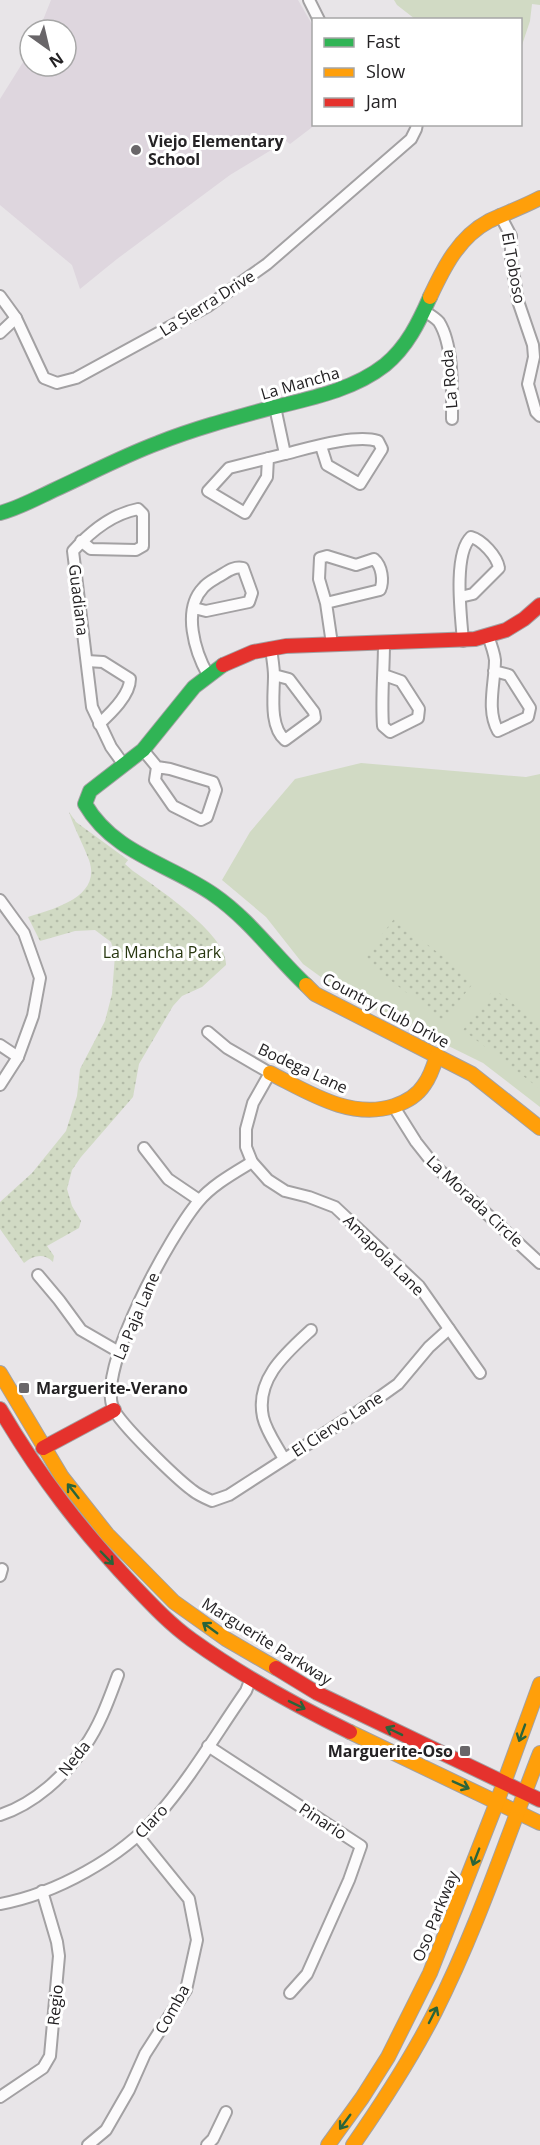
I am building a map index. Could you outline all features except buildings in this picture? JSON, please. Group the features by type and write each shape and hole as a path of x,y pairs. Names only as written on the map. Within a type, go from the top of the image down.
{"main road":[{"name":"La Mancha","path":"0,513 170,438 275,407 335,393 360,382 387,364 405,344 424,311 437,278 471,233 500,215 540,198"},
{"path":"124,765 157,735 188,694 208,675 237,658 271,648 463,640 488,636 515,624 540,605"},
{"name":"Country Club Drive","path":"124,765 86,796 85,804 92,819 136,854 196,883 236,912 252,926 298,979 315,994 472,1074 540,1128"},
{"name":"Bodega Lane","path":"270,1073 340,1105 374,1112 394,1107 413,1098 427,1081 437,1055"},
{"name":"Marguerite Parkway","path":"0,1372 62,1477 107,1534 174,1602 226,1639 317,1693 540,1800"},
{"path":"0,1408 27,1455 97,1547 168,1621 191,1640 280,1697 540,1822"},
{"path":"43,1448 114,1410"},
{"name":"Oso Parkway","path":"328,2145 362,2098 408,2019 445,1938 540,1684"},
{"path":"353,2145 398,2080 446,1990 486,1896 540,1752"}],"street":[{"path":"309,0 319,18"},
{"name":"La Sierra Drive","path":"0,296 16,318 44,378 57,383 76,378 190,317 267,264 411,139 417,126"},
{"name":"El Toboso","path":"500,215 511,236 511,259 518,301 537,359 528,384 536,412 540,416"},
{"name":"La Roda","path":"424,311 439,321 449,349 452,419"},
{"path":"0,333 16,318"},
{"path":"275,407 285,454"},
{"path":"268,458 267,477 245,513 208,490 229,468 268,458 321,446 334,442 375,440 382,449 360,484 327,465 321,446"},
{"name":"Guadiana","path":"81,541 91,549 136,550 143,546 142,514 138,509 127,511 95,529 81,541 73,551 92,707 111,747 124,765"},
{"path":"460,597 473,594 499,568 498,561 478,539 471,537 465,542 462,555 460,597 463,640"},
{"path":"326,603 380,590 383,583 379,563 374,560 356,565 327,556 320,558 319,579 326,603 332,644"},
{"path":"194,608 206,610 249,602 252,593 243,568 236,567 208,583 201,589 194,608 192,627 195,645 208,675"},
{"path":"488,636 495,656 492,697 493,723 498,731 528,717 530,708 509,675 494,671"},
{"path":"384,643 381,701 383,726 390,732 418,718 419,709 401,681 384,675"},
{"path":"271,648 274,714 279,735 285,740 315,718 314,712 289,679 274,675"},
{"path":"87,661 103,662 130,679 130,686 117,705 99,724"},
{"path":"143,750 157,767 170,768 213,782 216,790 207,817 201,820 173,806 155,780 157,767"},
{"path":"0,900 24,933 40,978 33,1016 18,1057 0,1085"},
{"name":"Bodega Lane","path":"208,1032 227,1048 270,1073"},
{"path":"0,1046 18,1057"},
{"path":"252,1162 246,1147 246,1129 253,1103 270,1073"},
{"name":"La Morada Circle","path":"394,1107 416,1142 435,1166 540,1263"},
{"path":"144,1148 168,1179 199,1200"},
{"name":"La Paja Lane","path":"114,1410 110,1395 112,1375 119,1353 148,1286 179,1227 199,1200 252,1162"},
{"name":"Amapola Lane","path":"252,1162 268,1180 285,1191 335,1207 419,1286 480,1373"},
{"path":"38,1275 81,1330 119,1353"},
{"name":"El Ciervo Lane","path":"114,1410 130,1430 193,1491 212,1502 230,1495 398,1384 423,1353 448,1329"},
{"path":"284,1459 263,1417 263,1391 270,1372 310,1330"},
{"name":"Neda","path":"0,1815 27,1803 59,1778 86,1746 104,1712 118,1675"},
{"name":"Claro","path":"0,1904 70,1881 106,1860 138,1836 159,1815 246,1691 251,1678"},
{"name":"Pinario","path":"208,1746 361,1846 349,1880 307,1974 291,1993"},
{"name":"Comba","path":"87,2145 106,2130 129,2090 145,2054 186,1989 197,1940 189,1899 138,1836"},
{"name":"Regio","path":"0,2097 43,2068 50,2056 59,1956 42,1891"},
{"path":"207,2145 213,2139 225,2112"}],"shaded area":[{"name":"Viejo Elementary School","path":"51,0 298,0 312,24 314,126 290,144 286,141 230,175 80,289 72,265 0,205 0,99 18,70 18,78 78,78 78,18 44,18"}],"green space":[{"path":"394,0 540,0 540,5 532,4 530,21 522,45 522,18 414,18"},
{"path":"361,763 526,777 540,774 540,1107 483,1063 347,996 303,964 266,917 222,880 250,832 295,779"},
{"name":"La Mancha Park","path":"69,812 76,822 128,860 125,864 133,871 204,926 224,953 226,965 202,987 182,996 173,1006 139,1064 133,1097 72,1170 67,1189 72,1206 81,1221 79,1228 47,1246 54,1256 53,1262 46,1257 39,1256 24,1263 0,1229 0,1202 32,1173 66,1131 77,1096 80,1069 105,1021 112,994 115,955 111,942 95,930 75,931 40,941 28,917 73,899 89,883 91,873 89,860"},
{"path":"394,919 475,981 443,1021 363,959"},
{"path":"494,989 540,1024 540,1089 463,1030"}],"traffic: fast":[{"path":"0,513 21,506 119,459 171,438 225,420 329,393 372,374 400,350 417,325 430,297"},
{"path":"223,665 194,687 143,750 90,791 85,804 97,821 127,847 197,884 227,905 306,985"}],"traffic: slow":[{"path":"430,297 447,264 469,235 489,221 540,198"},
{"path":"306,985 315,994 472,1074 540,1128"},
{"path":"270,1073 330,1102 345,1107 378,1109 394,1106 418,1092 429,1078 437,1055"},
{"path":"0,1373 62,1477 107,1534 174,1602 226,1639 276,1668"},
{"path":"328,2145 388,2057 430,1973 540,1684"},
{"path":"350,1732 540,1823"},
{"path":"353,2145 406,2063 450,1981 478,1917 540,1753"}],"traffic: jam":[{"path":"223,665 253,652 286,646 475,639 506,630 524,619 540,605"},
{"path":"0,1409 30,1457 79,1524 115,1566 169,1622 249,1678 350,1732"},
{"path":"43,1448 114,1410"},
{"path":"276,1668 317,1693 540,1800"}],"place":[{"name":"Viejo Elementary School","path":"136,150"},
{"name":"Marguerite-Verano","path":"24,1388"},
{"name":"Marguerite-Oso","path":"465,1751"}]}
